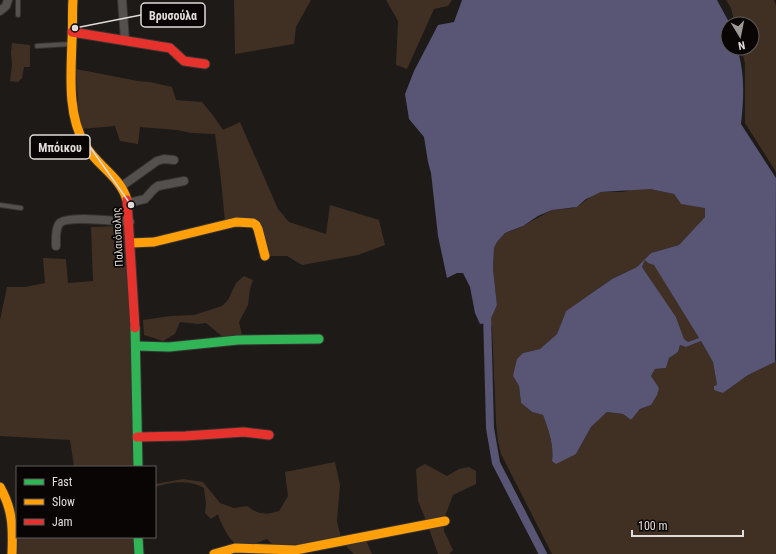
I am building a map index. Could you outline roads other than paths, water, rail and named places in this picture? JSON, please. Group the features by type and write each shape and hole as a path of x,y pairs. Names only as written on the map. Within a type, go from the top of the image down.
{"street":[{"path":"0,11 6,6 8,0"},
{"name":"Παλαιόπολης","path":"73,0 72,96 75,115 80,133 89,151 122,186 128,203 136,346 138,466"},
{"path":"122,0 125,40"},
{"path":"72,32 170,48 184,61 205,64"},
{"path":"122,186 157,161 164,158 174,160"},
{"path":"128,203 144,199 158,186 184,181"},
{"path":"56,246 58,225 63,222 77,220 130,222"},
{"path":"131,243 154,242 236,222 253,223 258,229 265,256"},
{"path":"136,346 169,347 238,340 320,339"},
{"path":"137,437 244,432 263,433 269,435"},
{"path":"0,487 8,500 12,514 12,554"},
{"path":"214,554 235,548 296,550 445,521"},
{"path":"138,538 139,554"}],"lane":[{"path":"18,0 18,15"},
{"path":"37,46 72,44"},
{"path":"0,205 21,208"}],"waterway":[{"path":"487,313 490,428 496,463 543,554"}],"place":[{"name":"Βρυσούλα","path":"75,28"},
{"name":"Μπόικου","path":"131,205"}]}
